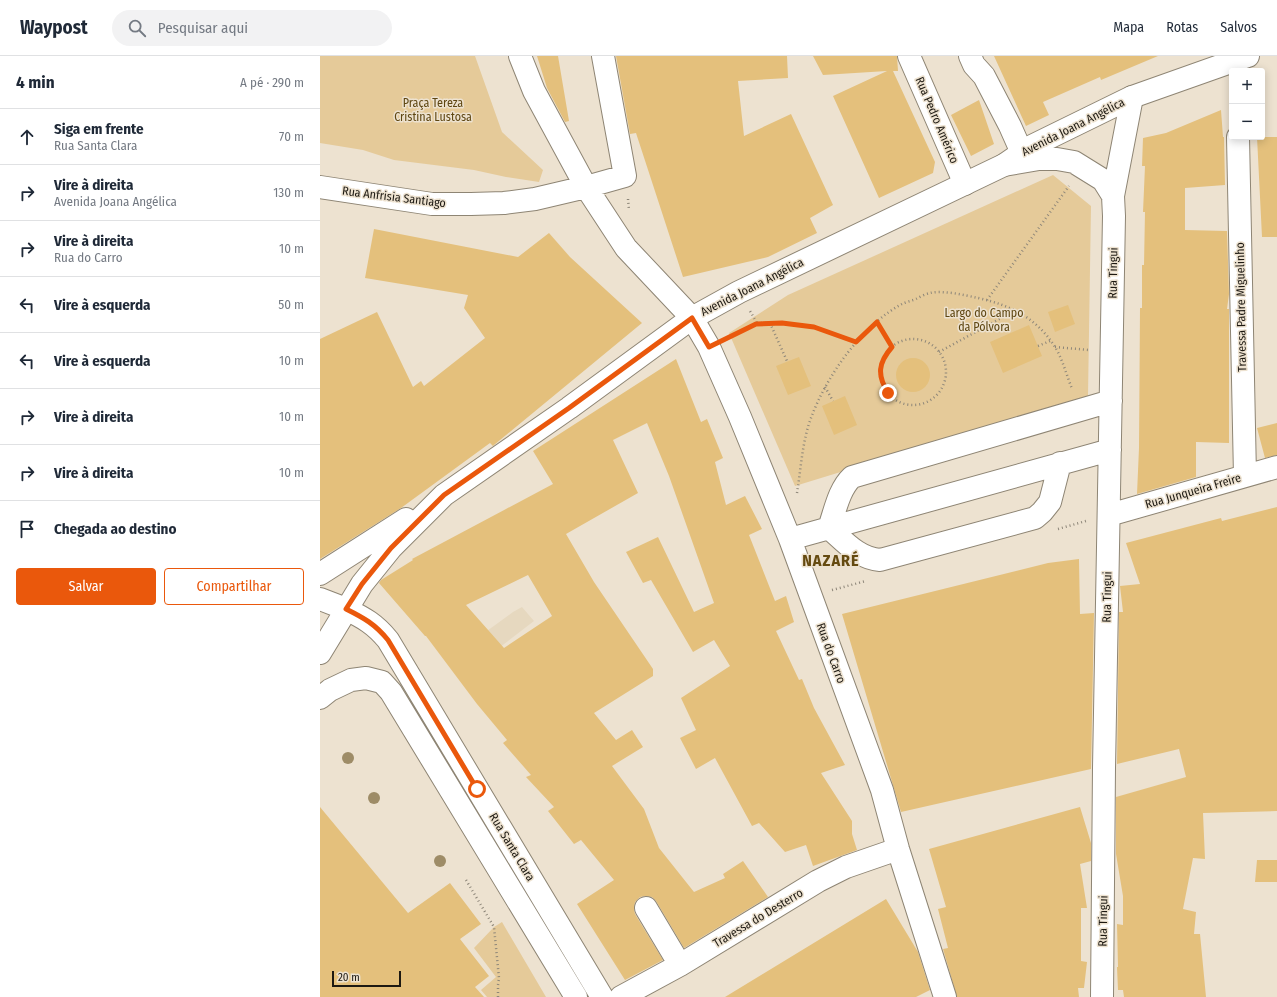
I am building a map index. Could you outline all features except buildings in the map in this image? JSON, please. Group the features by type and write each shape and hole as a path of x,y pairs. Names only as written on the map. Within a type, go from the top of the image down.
{"street":[{"name":"Rua do Carro","path":"520,56 534,91 586,187 626,248 692,318 709,347 740,417 790,539 882,790 898,849 945,997"},
{"name":"Rua Anfrisia Santiago","path":"320,187 432,204 504,203 535,199 625,176 603,56"},
{"name":"Rua Pedro Américo","path":"910,56 966,184"},
{"path":"970,56 974,65 984,76 1022,153"},
{"name":"Avenida Joana Angélica","path":"320,652 362,584 391,548 444,495 575,404 692,318 739,292 1004,165 1030,146 1132,96 1217,66 1241,62"},
{"name":"Rua Tingui","path":"1102,997 1104,760 1114,216 1113,196 1132,96"},
{"name":"Travessa Padre Miguelinho","path":"1238,140 1245,476"},
{"path":"1004,165 1039,159 1057,159 1074,162 1103,180 1113,196"},
{"path":"829,528 846,482 852,477 1111,401"},
{"path":"790,539 1110,450"},
{"path":"829,528 860,555 870,559 880,560 1035,518 1050,502 1060,464"},
{"name":"Rua Junqueira Freire","path":"1109,515 1277,467"},
{"path":"320,574 444,495"},
{"name":"Rua Santa Clara","path":"320,599 346,609 368,620 380,630 388,640 602,997"},
{"name":"Rua Santa Clara","path":"320,698 330,690 351,680 366,678 382,682 391,692 576,997"},
{"name":"Travessa do Desterro","path":"621,997 680,965 818,881 846,867 898,849"},
{"path":"646,908 680,965"}],"path":[{"path":"987,300 1083,167"},
{"path":"739,292 756,324"},
{"path":"797,495 810,420 825,387 856,342 877,322 902,304 930,293 954,293 987,300 1016,310 1039,326 1055,347 1080,410"},
{"path":"939,352 1016,310"},
{"path":"877,322 892,347"},
{"path":"770,323 787,361"},
{"path":"709,347 756,324 770,323 814,327 856,342"},
{"path":"922,340 939,352 944,360 946,381 944,386 934,398 926,403 915,405 905,404 896,400 888,393 880,374 881,364 885,355 892,347 901,342 922,340"},
{"path":"1038,346 1050,341"},
{"path":"1055,347 1111,352"},
{"path":"825,387 833,401"},
{"path":"466,880 494,927 499,978 498,997"}],"shaded area":[{"path":"522,607 534,621 465,674 451,657"}],"green space":[{"name":"Praça Tereza Cristina Lustosa","path":"320,56 475,56 502,132 543,170 539,182 474,170 394,160 363,150 320,143"},
{"name":"Largo do Campo da Pólvora","path":"1053,175 1091,206 1088,396 795,486 729,333 788,295"},
{"path":"502,922 546,997 487,997 481,990 496,977 474,948 494,927"}],"district":[{"name":"NAZARÉ","path":"831,560"}],"route":[{"path":"477,789 388,640 380,630 368,620 346,609 362,584 391,548 444,495 569,408 692,318 709,347 756,324 782,323 814,327 856,342 877,322 892,347 885,355 881,364 880,374 888,393"}]}
